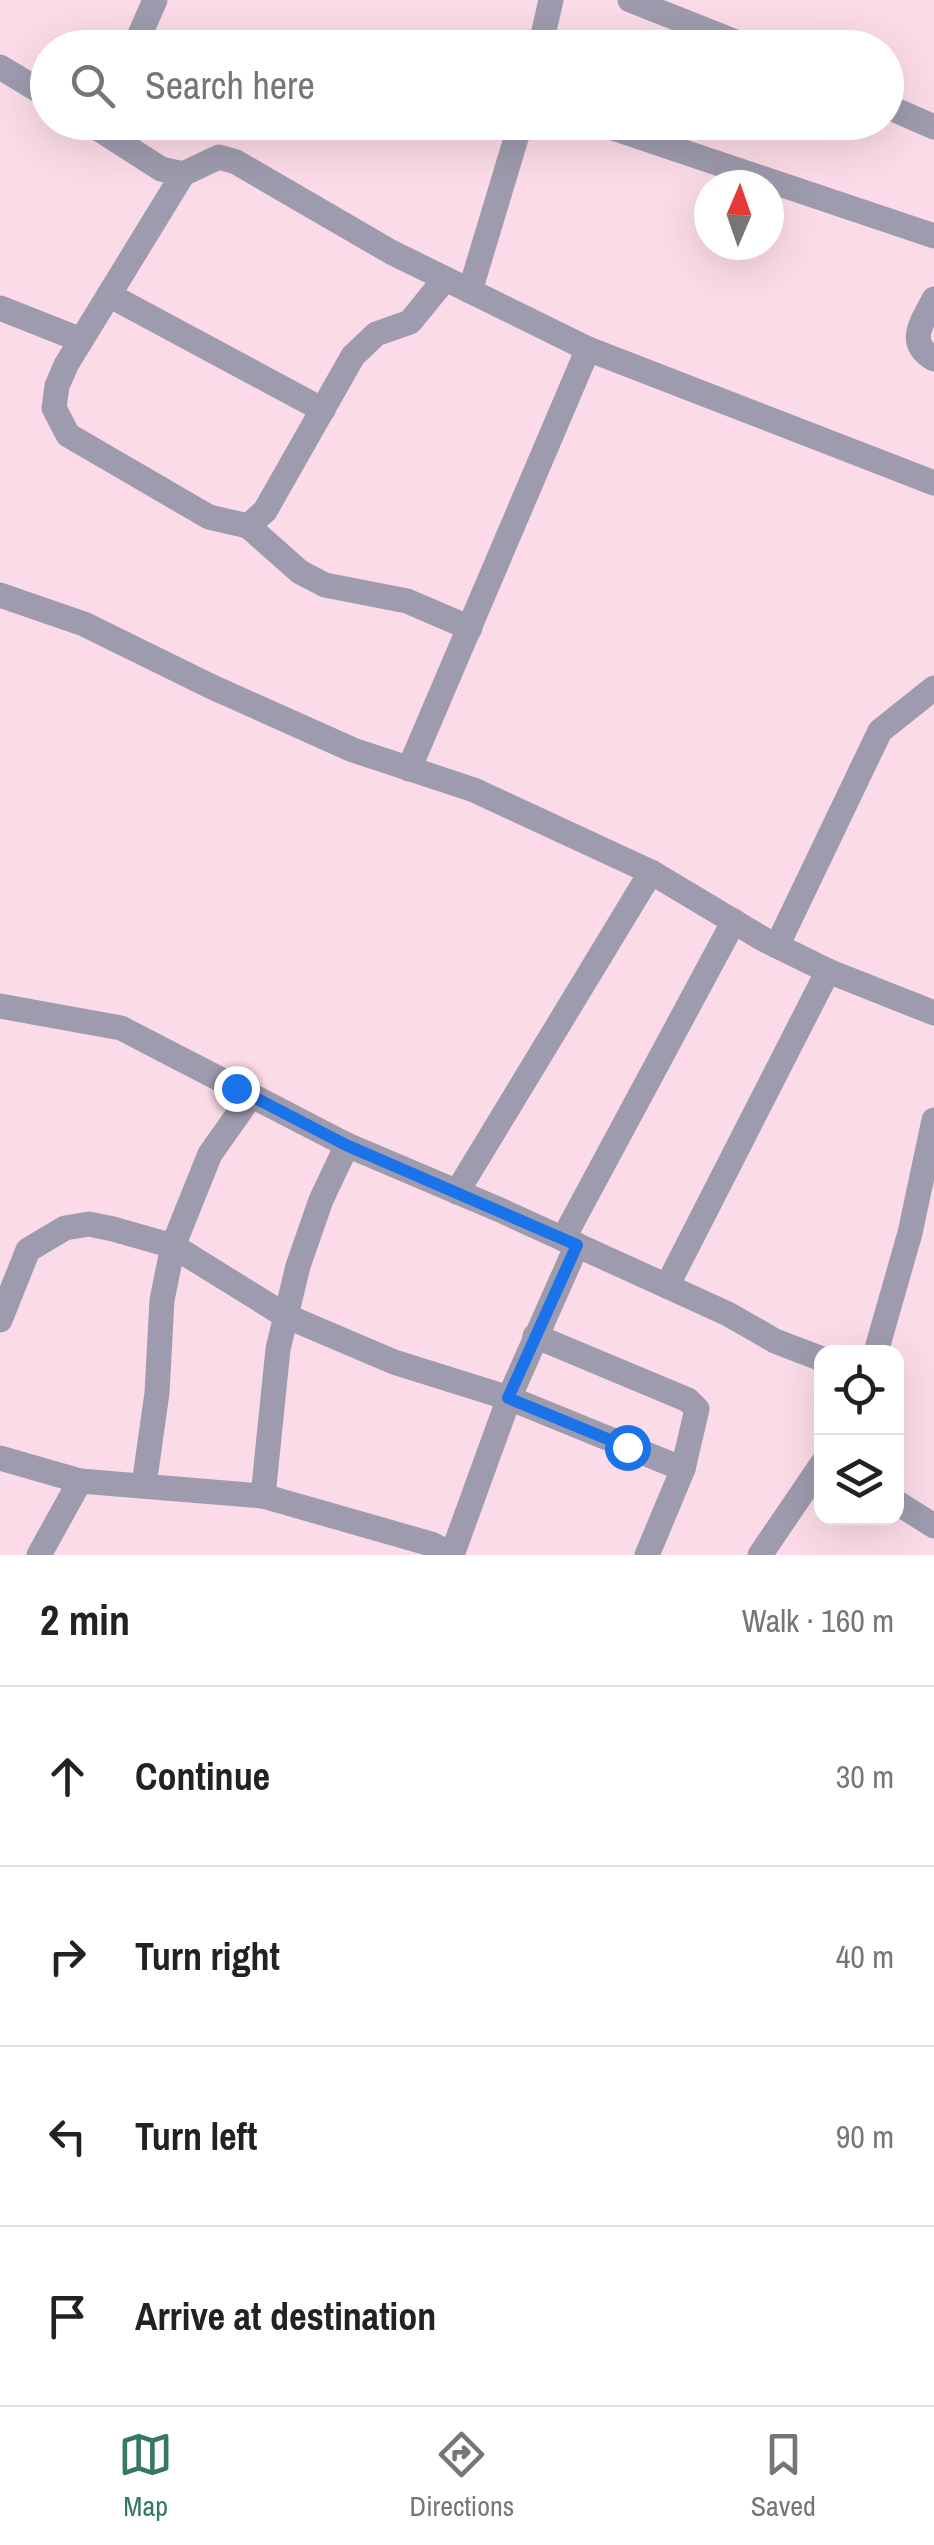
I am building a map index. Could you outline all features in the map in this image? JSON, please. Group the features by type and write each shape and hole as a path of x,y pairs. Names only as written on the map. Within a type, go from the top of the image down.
{"street":[{"path":"142,30 155,0"},
{"path":"544,30 551,0"},
{"path":"630,0 705,30"},
{"path":"0,66 30,85"},
{"path":"904,114 934,127"},
{"path":"118,140 161,170 183,174"},
{"path":"470,291 516,140"},
{"path":"649,140 934,236"},
{"path":"470,628 407,601 325,585 300,572 248,526 209,517 68,435 54,408 56,386 183,174 220,157 236,162 390,252 588,349 934,482"},
{"path":"248,526 265,511 353,356 376,334 410,322 445,278"},
{"path":"109,295 323,410"},
{"path":"934,299 918,340 920,349 934,359"},
{"path":"0,308 81,340"},
{"path":"409,768 588,349"},
{"path":"0,594 84,624 335,742 474,790 651,872 777,946 828,971 934,1013"},
{"path":"777,946 880,731 934,688"},
{"path":"457,1192 651,872"},
{"path":"0,1458 80,1481 264,1496 432,1544 453,1555 508,1398 570,1242 734,921"},
{"path":"666,1286 828,971"},
{"path":"0,1006 121,1028 346,1145 570,1242 814,1357"},
{"path":"144,1485 157,1393 162,1300 174,1246 210,1154 251,1096"},
{"path":"878,1345 910,1233 934,1120"},
{"path":"264,1496 278,1349 310,1233 346,1145"},
{"path":"0,1320 28,1250 65,1228 89,1224 174,1246 286,1316 394,1362 508,1398 683,1469"},
{"path":"535,1336 688,1400 697,1410 683,1469 647,1555"},
{"path":"760,1555 814,1476"},
{"path":"38,1555 80,1481"},
{"path":"904,1507 934,1526"}],"route":[{"path":"236,1088 346,1145 577,1245 508,1398 627,1447"}]}
